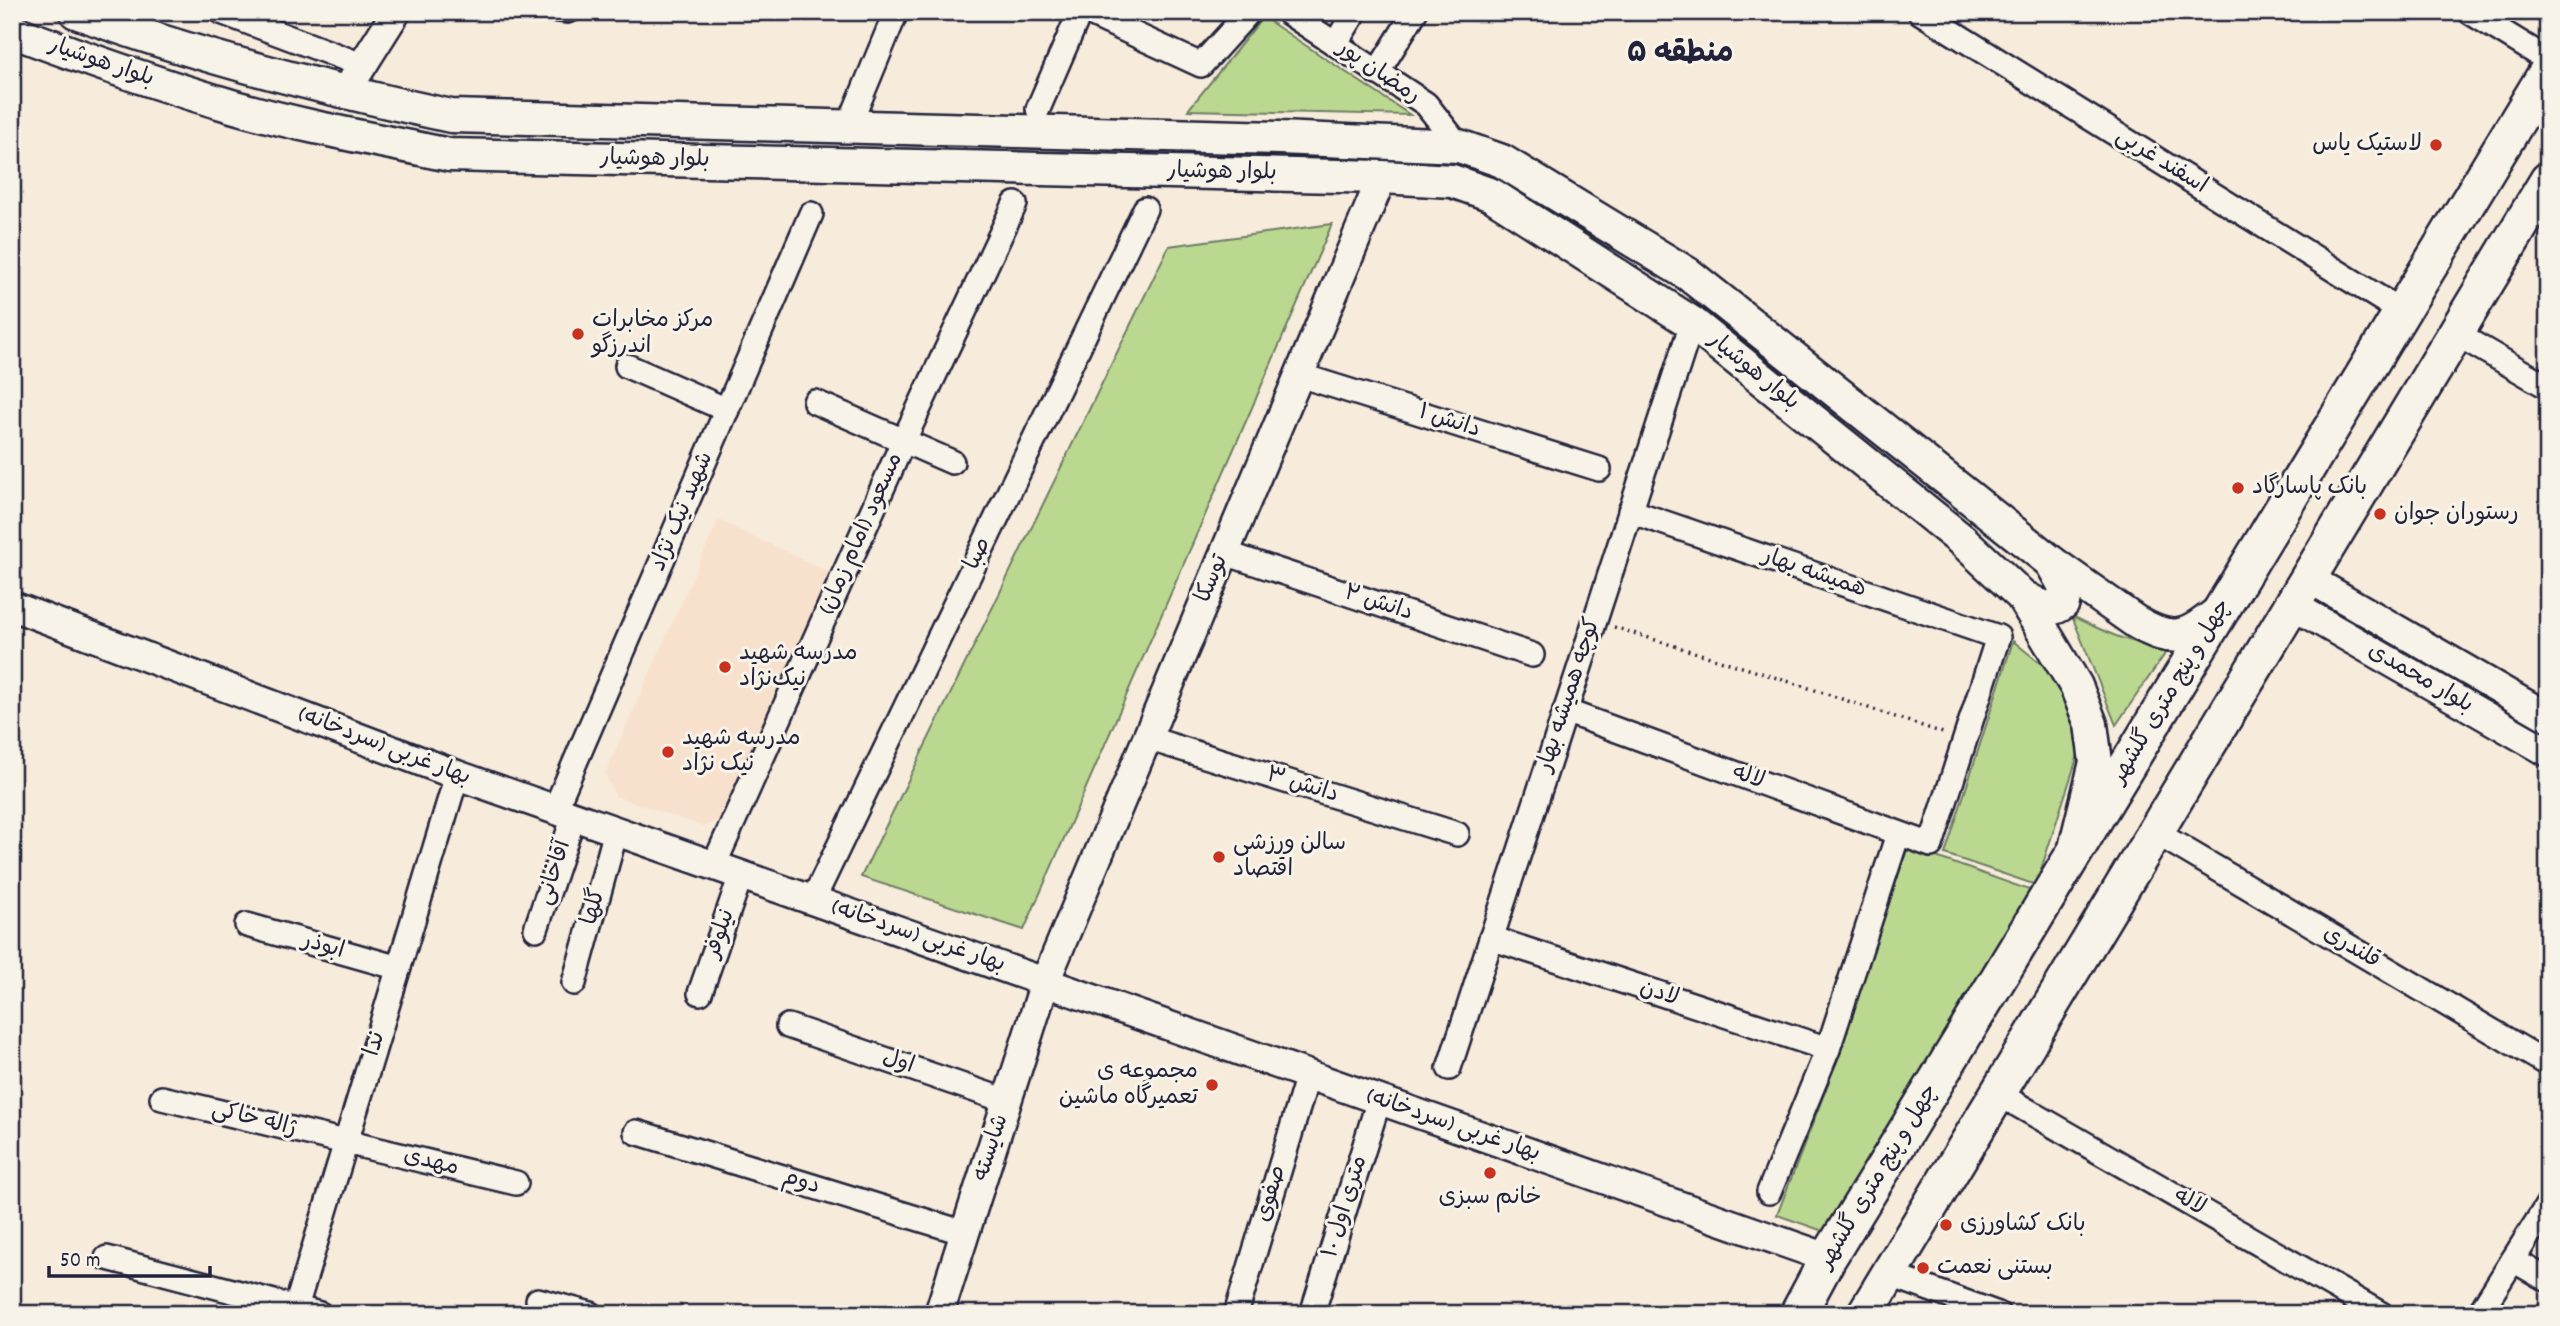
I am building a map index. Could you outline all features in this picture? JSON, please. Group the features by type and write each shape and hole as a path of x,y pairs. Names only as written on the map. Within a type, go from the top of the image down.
{"main road":[{"name":"بلوار هوشیار","path":"76,12 118,28 345,93 451,116 1279,138 1459,146 1502,161 1688,274 2051,562 2150,630 2179,637 2193,632 2219,612"},
{"name":"بلوار هوشیار","path":"12,31 106,67 237,107 449,155 1382,177 1452,181 1492,195 1692,323 1945,527 2022,596 2076,686 2091,724 2096,762 2071,864"},
{"name":"چهل و پنج متری گلشهر","path":"1798,1314 1828,1258 2071,864 2219,612 2548,70"},
{"path":"745,162 756,145 750,125"},
{"path":"825,164 814,148 817,139 837,127"},
{"path":"1865,1314 2548,180"},
{"path":"2022,596 2049,610 2063,603 2065,587 2051,562"}],"street":[{"path":"221,12 362,65"},
{"path":"345,93 396,12"},
{"path":"837,127 896,12"},
{"path":"1038,110 1080,12"},
{"path":"1086,12 1202,65 1249,12"},
{"name":"رمضان پور","path":"1287,12 1426,104 1459,146"},
{"path":"1335,44 1355,12"},
{"path":"1377,73 1415,12"},
{"name":"اسفند غربی","path":"1920,12 1949,20 2402,312"},
{"path":"2470,12 2548,60"},
{"name":"توسکا","path":"1045,982 1382,177"},
{"name":"مسعود (امام زمان)","path":"714,865 903,442 1014,204"},
{"name":"صبا","path":"813,900 1144,209"},
{"name":"شهید نیک نژاد","path":"564,812 727,410 811,214"},
{"name":"کوچه همیشه بهار","path":"1449,1068 1692,323"},
{"path":"2455,333 2548,387"},
{"path":"627,366 727,410"},
{"name":"دانش ۱","path":"1299,375 1599,469"},
{"path":"815,402 951,462"},
{"name":"همیشه بهار","path":"1630,511 1998,637 1965,741"},
{"name":"دانش ۲","path":"1224,553 1532,655"},
{"name":"بلوار محمدی","path":"2300,592 2367,612 2548,717"},
{"name":"بلوار محمدی","path":"2300,592 2348,637 2548,752"},
{"name":"بهار غربی (سردخانه)","path":"12,606 457,775 1828,1258"},
{"path":"2348,637 2344,618 2348,614 2367,612"},
{"name":"لاله","path":"1565,711 1931,845 1965,741"},
{"name":"دانش ۳","path":"1147,738 1457,834"},
{"name":"ندا","path":"295,1310 457,775"},
{"name":"آقاخانی","path":"536,929 564,812"},
{"name":"گلها","path":"574,982 616,831"},
{"name":"قلندری","path":"2155,832 2548,1064"},
{"path":"1769,1192 1828,1049 1898,834"},
{"name":"نیلوفر","path":"700,993 741,875"},
{"name":"ابوذر","path":"247,925 399,968"},
{"name":"لادن","path":"1491,938 1828,1049"},
{"name":"شایسته","path":"939,1314 1045,982"},
{"name":"اول","path":"788,1026 1007,1101"},
{"name":"صفوی","path":"1236,1314 1308,1075"},
{"name":"لاله","path":"1997,1093 2381,1314"},
{"name":"ژاله خاکی","path":"162,1098 346,1142"},
{"name":"۱۰ متری اول","path":"1312,1314 1379,1100"},
{"name":"دوم","path":"636,1132 965,1233"},
{"name":"مهدی","path":"346,1142 516,1183"},
{"path":"2479,1314 2548,1204"},
{"path":"107,1258 295,1310 320,1314"},
{"path":"2513,1260 2548,1280"},
{"path":"1888,1274 1998,1314"},
{"path":"538,1300 590,1314"}],"lane":[{"path":"524,12 568,17 582,12"}],"path":[{"path":"1594,621 1806,687 1965,741"}],"shaded area":[{"name":"مدرسه شهید نیک‌نژاد","path":"718,520 838,576 734,811 704,827 615,796 605,774"}],"green space":[{"path":"1263,17 1410,115 1188,110"},
{"path":"1332,224 1024,930 861,877 1169,246"},
{"path":"2072,616 2119,637 2169,648 2116,725"},
{"path":"2013,641 2050,671 2073,717 2078,755 2036,885 1945,854"},
{"path":"1908,847 2032,891 1826,1232 1777,1215 1826,1089"}],"place":[{"name":"لاستیک یاس","path":"2436,145"},
{"name":"مرکز مخابرات اندرزگو","path":"578,334"},
{"name":"بانک پاسارگاد","path":"2238,488"},
{"name":"رستوران جوان","path":"2380,514"},
{"name":"مدرسه شهید نیک‌نژاد","path":"725,667"},
{"name":"مدرسه شهید نیک نژاد","path":"668,752"},
{"name":"سالن ورزشی اقتصاد","path":"1219,857"},
{"name":"مجموعه ی تعمیرگاه ماشین","path":"1212,1085"},
{"name":"خانم سبزی","path":"1490,1173"},
{"name":"بانک کشاورزی","path":"1946,1225"},
{"name":"بستنی نعمت","path":"1923,1268"}],"district":[{"name":"منطقه ۵","path":"1680,55"}]}
